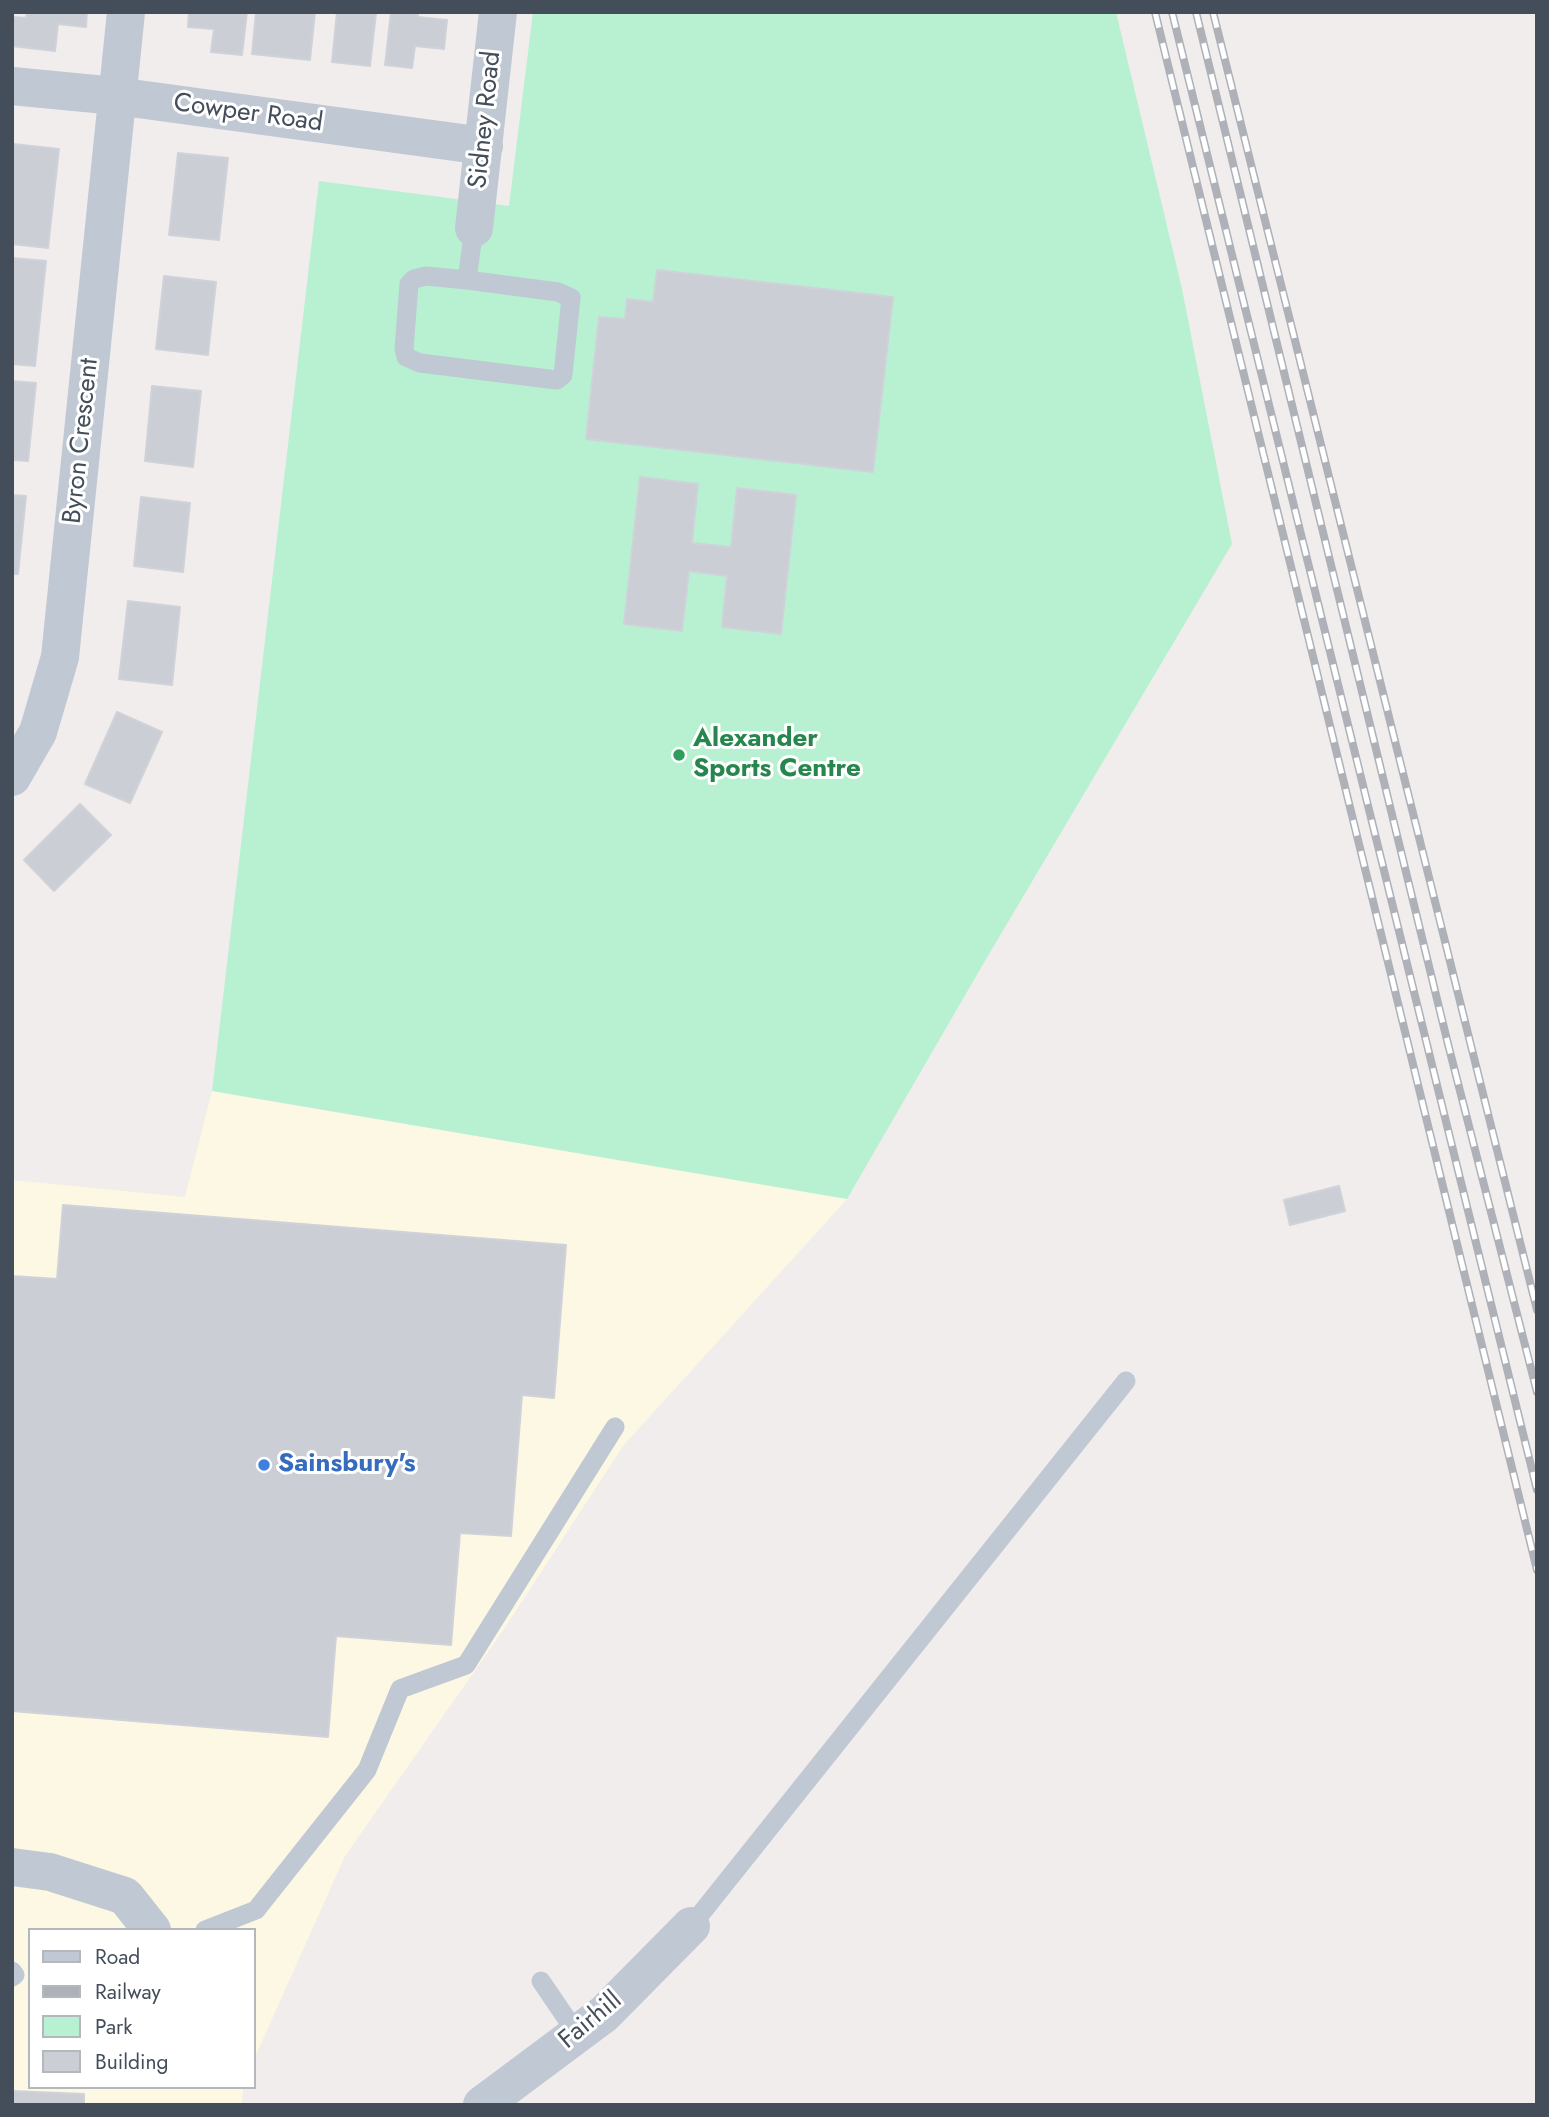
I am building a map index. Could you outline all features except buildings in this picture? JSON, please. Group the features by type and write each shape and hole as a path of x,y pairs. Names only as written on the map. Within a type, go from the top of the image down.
{"street":[{"name":"Byron Crescent","path":"12,777 38,732 60,657 126,12"},
{"name":"Sidney Road","path":"474,228 498,12"},
{"name":"Cowper Road","path":"12,86 116,96 484,146"},
{"path":"12,1867 50,1872 125,1896 150,1928"},
{"name":"Fairhill","path":"482,2105 604,2014 691,1926"}],"lane":[{"path":"467,280 474,228"},
{"path":"426,276 467,280 558,292 571,298 563,376 557,380 420,363 406,357 404,349 409,284 414,279 426,276"},
{"path":"691,1926 1126,1381"},
{"path":"210,1928 256,1910 367,1770 400,1689 466,1665 615,1427"},
{"path":"12,1971 15,1975 12,1977"},
{"path":"541,1981 577,2034"}],"shaded area":[{"path":"212,1091 847,1199 623,1446 504,1629 345,1856 256,2055 256,1928 28,1928 28,2089 243,2089 242,2105 12,2105 12,1180 185,1197"}],"green space":[{"name":"Alexander Sports Centre","path":"533,12 1116,12 1182,289 1232,544 847,1199 212,1091 319,181 509,206"}],"railway":[{"path":"1155,12 1537,1570"},
{"path":"1172,12 1537,1490"},
{"path":"1196,12 1448,1044 1537,1392"},
{"path":"1213,12 1537,1310"}],"place":[{"name":"Alexander Sports Centre","path":"679,755"},
{"name":"Sainsbury's","path":"264,1465"}]}
